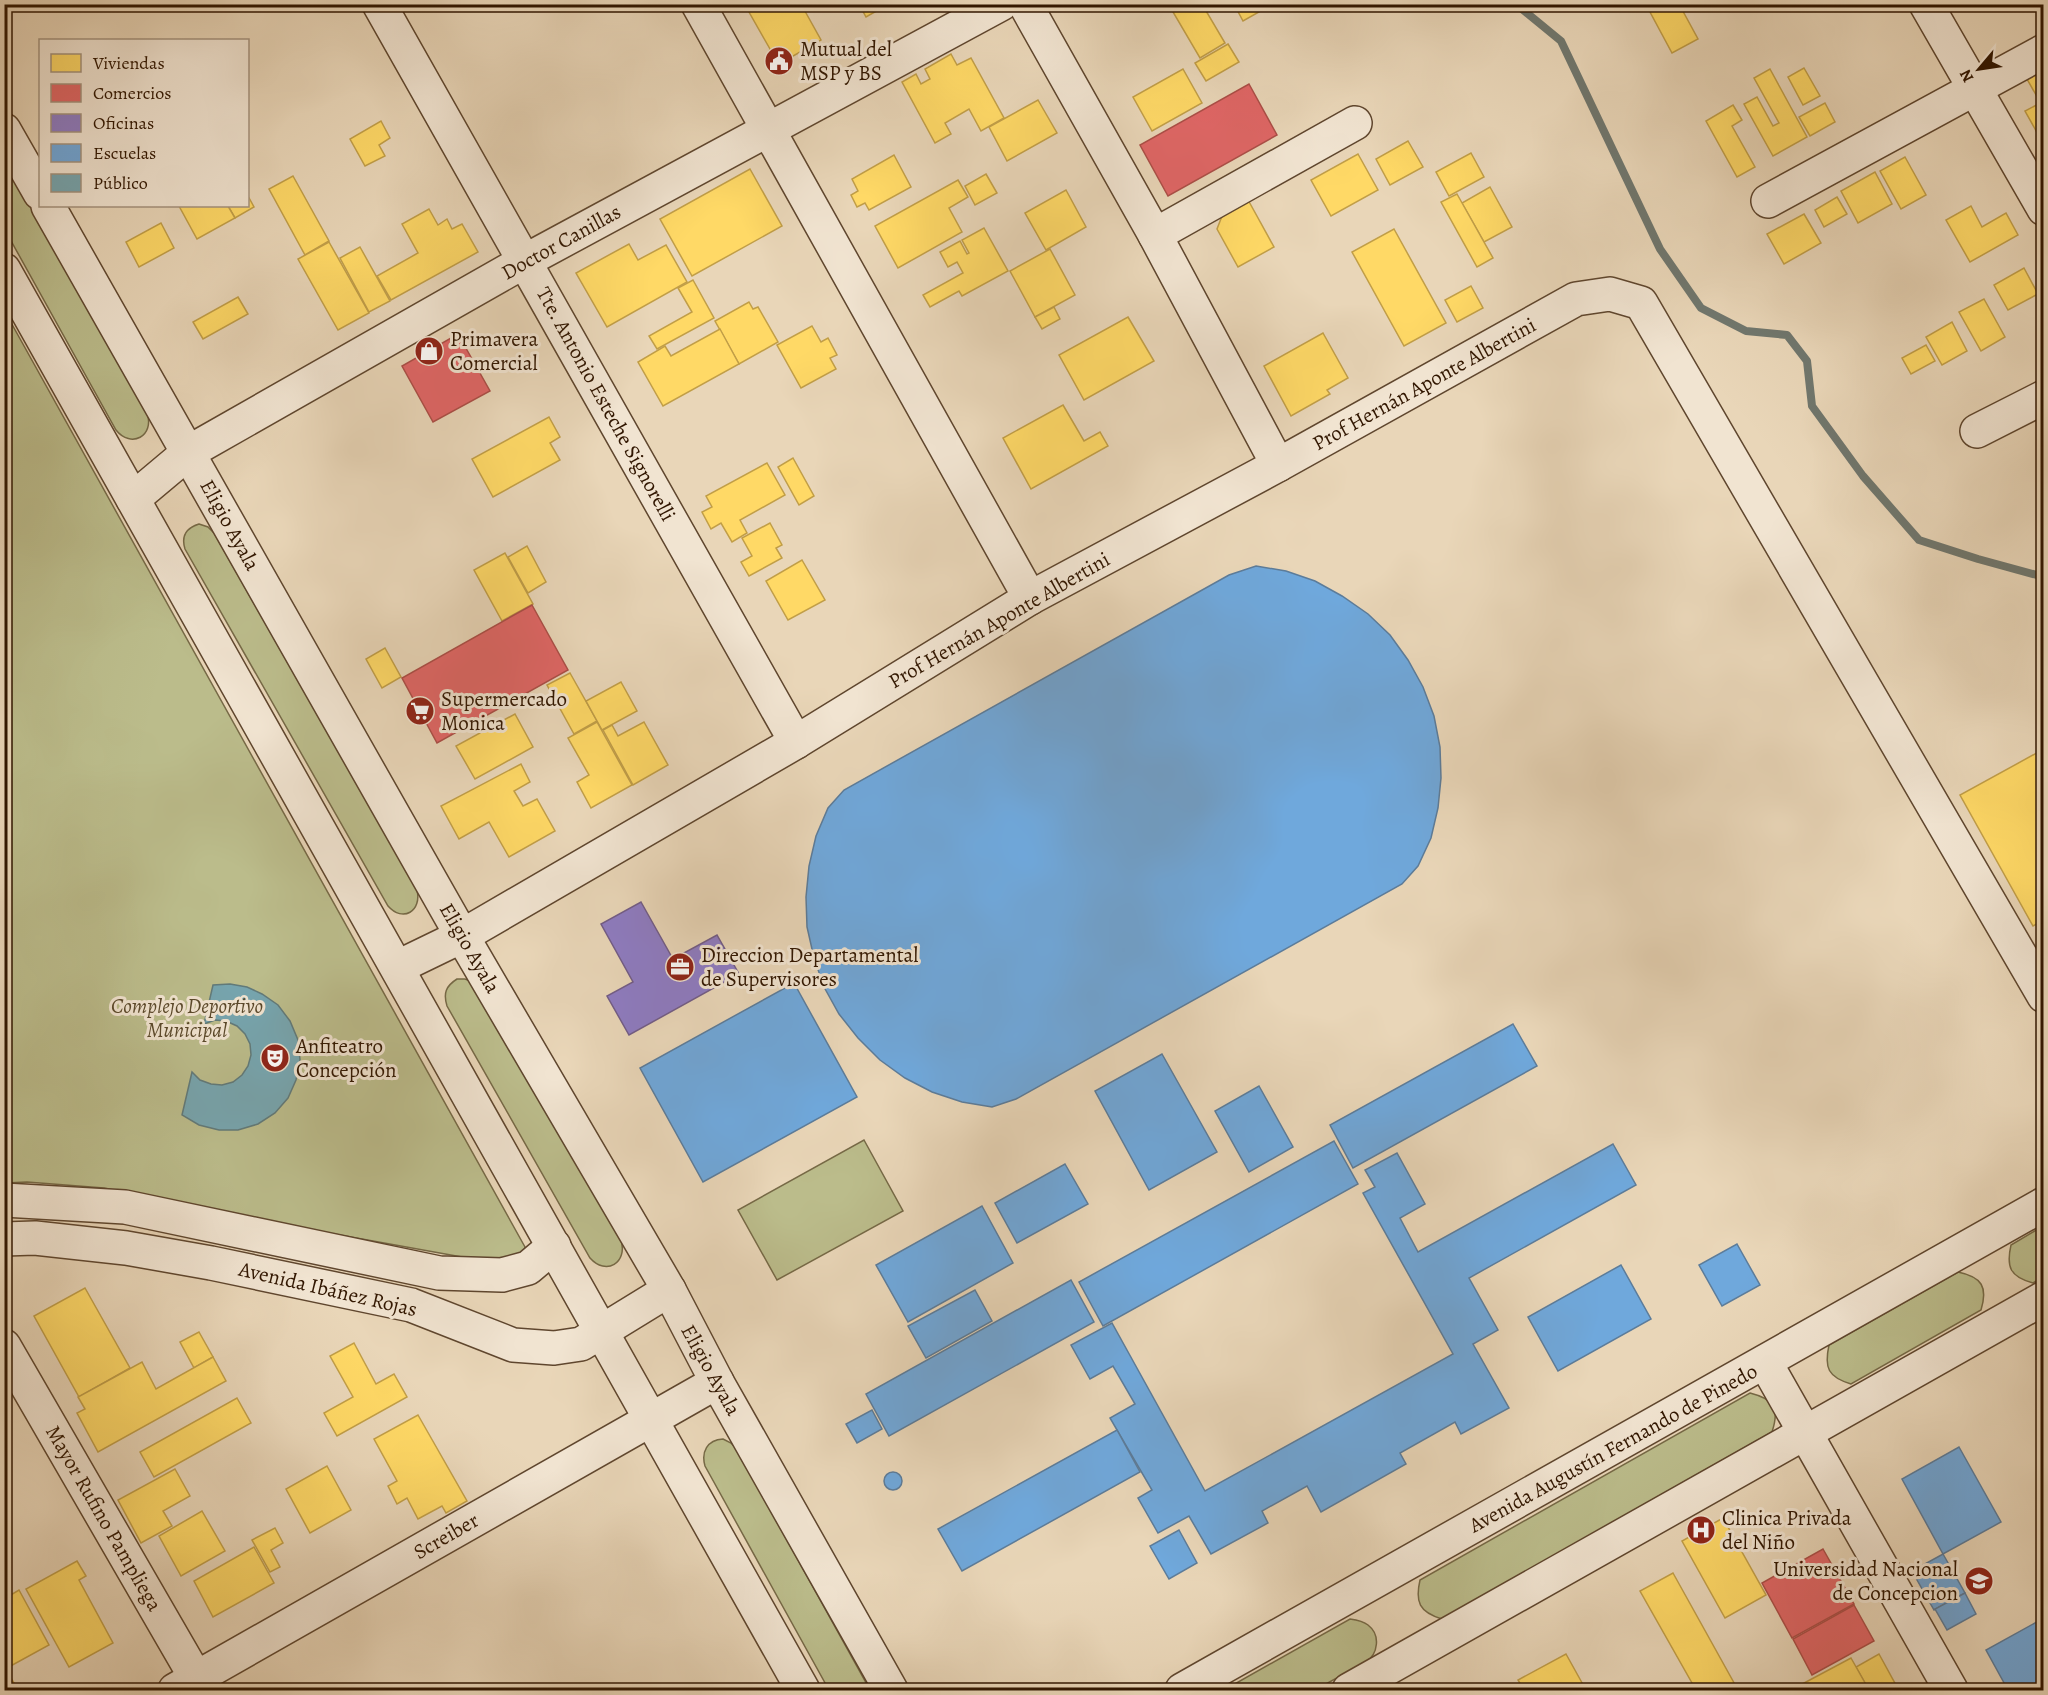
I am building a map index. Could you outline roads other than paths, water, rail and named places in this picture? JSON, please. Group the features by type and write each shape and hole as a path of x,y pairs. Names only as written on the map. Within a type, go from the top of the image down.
{"street":[{"name":"Tte. Antonio Esteche Signorelli","path":"379,4 796,742"},
{"path":"698,4 1030,598"},
{"name":"Doctor Canillas","path":"133,499 189,452 525,261 1001,4"},
{"path":"1024,4 1155,235 1278,465"},
{"path":"1926,4 2043,209"},
{"path":"1768,201 2043,51"},
{"path":"1155,235 1355,123"},
{"path":"4,130 39,191"},
{"name":"Eligio Ayala","path":"49,207 462,936 669,1290 717,1382 891,1690"},
{"path":"4,270 803,1690"},
{"name":"Prof Hernán Aponte Albertini","path":"398,967 462,936 796,742 1030,598 1278,465 1576,299 1610,294 1641,303 2043,996"},
{"path":"1977,431 2043,398"},
{"name":"Avenida Ibáñez Rojas","path":"4,1200 125,1208 439,1273 502,1275 528,1268 554,1246"},
{"name":"Avenida Augustín Fernando de Pinedo","path":"1182,1690 2043,1204"},
{"name":"Avenida Ibáñez Rojas","path":"4,1239 35,1238 103,1246 222,1265 411,1305 513,1345 554,1348 581,1344 669,1290"},
{"path":"1349,1690 1398,1679 1805,1433 2043,1298"},
{"name":"Mayor Rufino Pampliega","path":"4,1346 192,1686"},
{"path":"1765,1362 1951,1690"},
{"name":"Screiber","path":"192,1686 717,1382"}],"waterway":[{"path":"1516,4 1561,41 1660,249 1701,308 1746,331 1787,335 1807,361 1812,406 1863,476 1919,540 2044,577"}],"place":[{"name":"Mutual del MSP y BS","path":"779,61"},
{"name":"Primavera Comercial","path":"429,351"},
{"name":"Supermercado Monica","path":"420,711"},
{"name":"Direccion Departamental de Supervisores","path":"680,967"},
{"name":"Anfiteatro Concepción","path":"275,1058"},
{"name":"Clinica Privada del Niño","path":"1701,1530"},
{"name":"Universidad Nacional de Concepcion","path":"1979,1581"}],"park label":[{"name":"Complejo Deportivo Municipal","path":"187,1018"}]}
